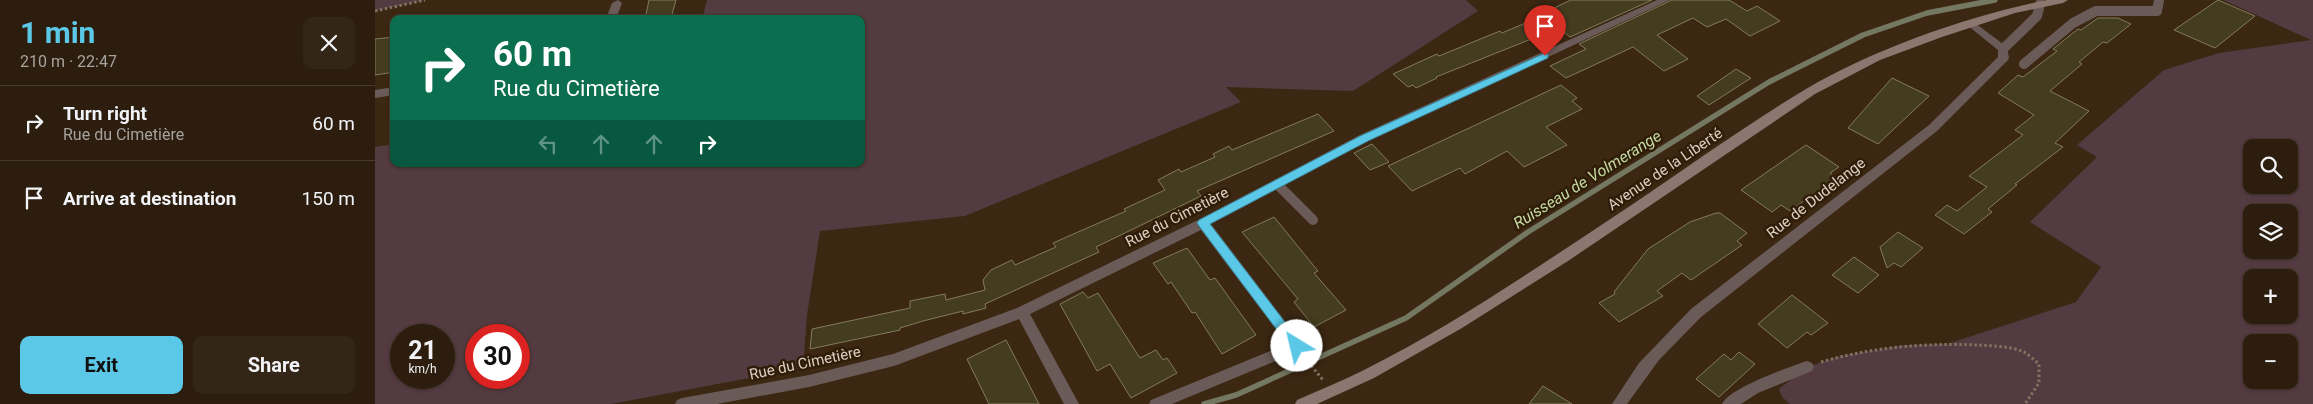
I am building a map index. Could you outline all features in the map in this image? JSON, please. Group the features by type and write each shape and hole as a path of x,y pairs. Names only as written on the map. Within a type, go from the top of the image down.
{"main road":[{"name":"Avenue de la Liberté","path":"1302,404 1369,374 1457,324 1563,257 1811,91 1876,58 1971,23 2060,0"}],"street":[{"name":"Rue du Cimetière","path":"682,404 809,381 894,360 1022,312 1203,223 1364,138 1665,0"},
{"path":"612,15 617,2"},
{"path":"1971,23 2003,49"},
{"name":"Rue de Dudelange","path":"1619,404 1626,390 1661,346 1696,313 1933,128 2004,58 2003,49"},
{"path":"375,94 390,92"},
{"path":"1156,404 1297,346 1203,223"},
{"path":"1022,312 1072,404"},
{"path":"1729,404 1753,389 1807,367"}],"lane":[{"path":"2024,64 2073,23 2096,11 2157,11 2159,0"},
{"path":"2003,49 2037,16 2041,4"},
{"path":"1277,184 1313,220"}],"path":[{"path":"375,12 425,0"},
{"path":"1807,367 1840,356 1904,345 1947,344 2001,348 2024,353 2039,364 2041,380 2035,393 2025,404"},
{"path":"1297,346 1331,391"}],"shaded area":[{"path":"375,0 425,0 375,11"},
{"path":"707,0 1466,0 1478,11 1353,91 1226,87 1241,102 965,216 820,231 807,315 803,368 611,404 375,404 375,147 390,145 390,167 865,167 865,15 703,15"},
{"path":"2223,0 2313,0 2313,404 1790,404 1782,397 1779,389 1807,367 1840,356 1904,345 1947,344 2076,302 2101,267 2030,222 2097,157 2077,145 2164,70 2219,53 2311,40"}],"building":[{"path":"649,0 676,0 672,15 646,15"},
{"path":"1571,0 1652,0 1570,37 1559,28 1436,77 1416,88 1413,85 1408,87 1393,74 1437,54 1439,56 1500,31 1502,33 1556,10 1554,8"},
{"path":"1672,0 1729,0 1747,11 1757,6 1780,21 1750,36 1726,19 1707,27 1693,18 1657,35 1688,59 1664,71 1633,47 1566,78 1550,66 1586,49 1579,44"},
{"path":"2218,0 2255,16 2215,48 2174,30"},
{"path":"2098,18 2118,18 2131,24 2107,43 2103,42 2079,62 2082,64 2050,91 2089,111 2055,143 2063,147 2015,184 2017,185 1988,209 1992,212 1964,234 1935,215 1947,205 1957,211 1987,187 1969,176 2023,135 2015,130 2034,115 1998,93 2018,75 2023,77 2057,51 2053,49 2078,29 2081,30"},
{"path":"390,37 390,73 375,75 375,39"},
{"path":"1736,69 1751,78 1709,105 1697,96"},
{"path":"1892,78 1929,96 1878,144 1848,128"},
{"path":"1561,85 1577,98 1572,101 1582,109 1546,127 1567,145 1524,167 1507,151 1465,174 1460,168 1412,191 1388,166"},
{"path":"1318,114 1334,131 1197,191 1201,196 1096,247 1099,252 985,304 986,308 963,314 963,311 923,321 900,328 900,330 810,349 812,329 910,308 910,301 945,294 946,300 985,290 983,280 991,270 1012,260 1015,265 1056,247 1053,243 1126,211 1124,209 1165,190 1158,180 1179,169 1181,172 1215,157 1213,154 1229,146 1232,150"},
{"path":"1372,144 1389,162 1370,170 1354,153"},
{"path":"1806,145 1839,167 1830,173 1836,177 1790,211 1781,205 1772,212 1741,190"},
{"path":"1720,213 1747,233 1737,241 1742,245 1691,280 1682,273 1657,291 1663,296 1619,322 1599,303 1615,294 1614,292 1648,249 1690,222"},
{"path":"1274,217 1318,271 1314,273 1346,310 1314,327 1294,302 1298,299 1242,232"},
{"path":"1898,232 1923,248 1901,267 1894,263 1887,268 1880,247"},
{"path":"1187,248 1210,280 1215,278 1256,335 1222,354 1195,312 1192,313 1171,282 1168,284 1153,263"},
{"path":"1854,257 1879,275 1858,293 1832,275"},
{"path":"1083,292 1088,298 1098,293 1140,358 1156,350 1163,360 1167,358 1177,373 1131,398 1110,364 1097,371 1060,304"},
{"path":"1792,295 1828,323 1811,335 1807,332 1787,348 1758,324"},
{"path":"1006,340 1039,404 989,404 967,359"},
{"path":"1739,352 1755,364 1719,397 1696,379 1724,354 1731,360"},
{"path":"1543,386 1572,404 1529,404"}],"waterway":[{"name":"Ruisseau de Volmerange","path":"1204,404 1236,395 1406,318 1528,232 1769,82 1863,35 1927,13 1995,0"}],"route":[{"path":"1297,346 1203,223 1364,138 1545,56"}]}
